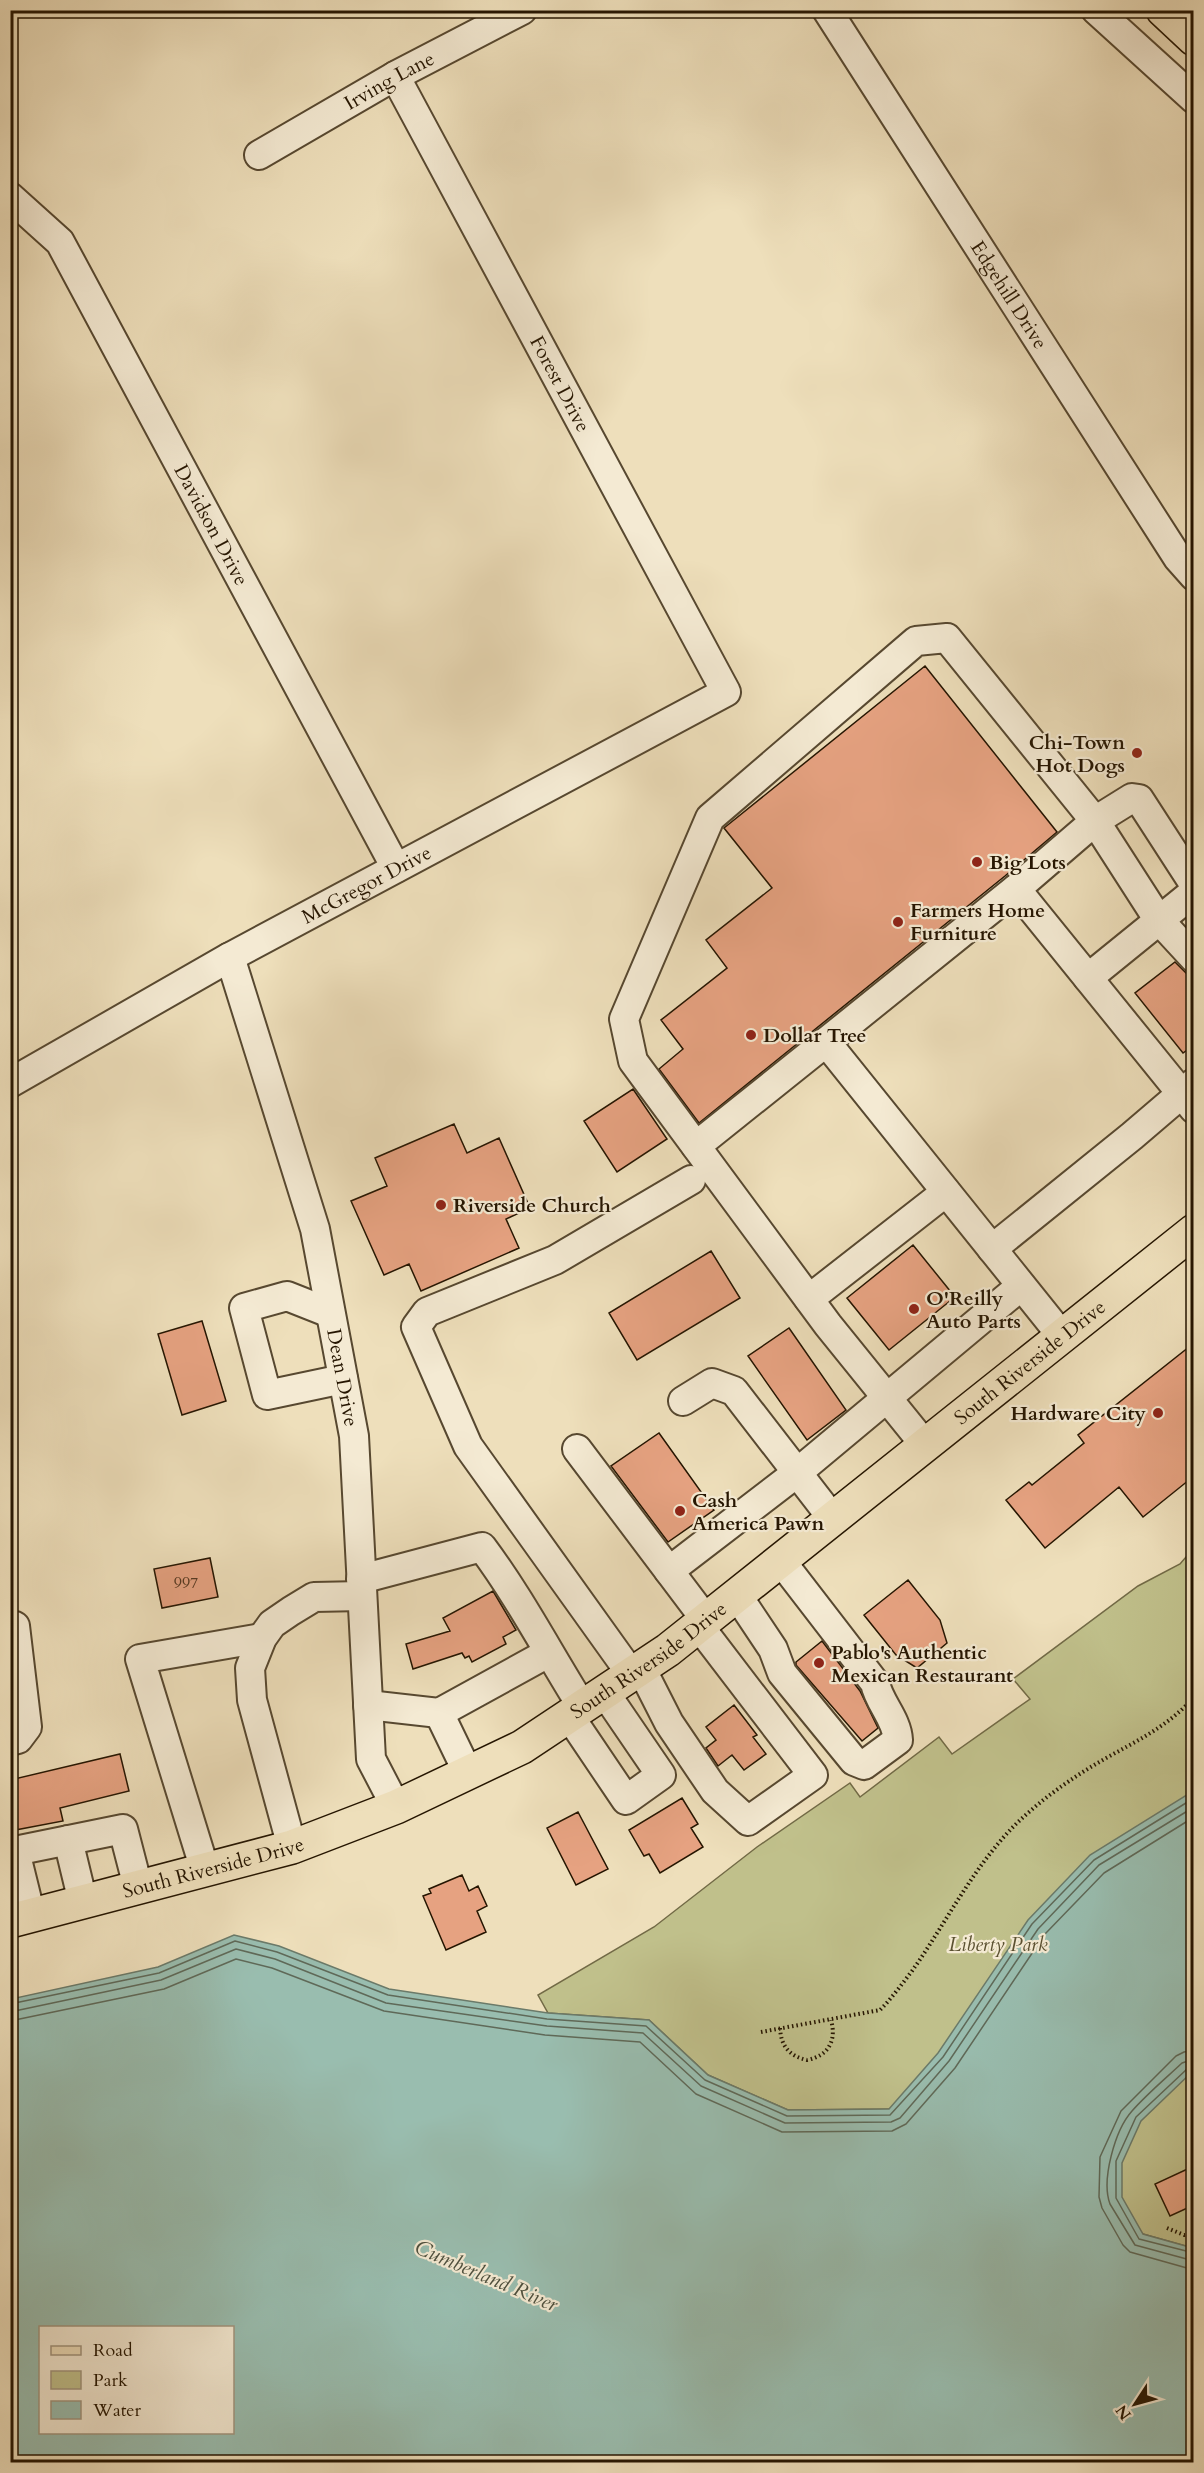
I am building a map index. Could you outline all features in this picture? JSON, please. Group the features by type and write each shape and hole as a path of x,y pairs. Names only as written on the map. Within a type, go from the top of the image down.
{"main road":[{"path":"1163,10 1194,39"},
{"name":"South Riverside Drive","path":"21,1919 292,1848 396,1807 522,1747 636,1672 702,1623 1194,1231"}],"street":[{"name":"Irving Lane","path":"259,155 395,76 522,10"},
{"name":"Edgehill Drive","path":"827,10 1172,549 1194,576"},
{"path":"1096,10 1194,99"},
{"name":"Forest Drive","path":"395,76 726,692"},
{"name":"Davidson Drive","path":"10,196 60,242 396,868"},
{"path":"925,1445 809,1299 633,1061 624,1019 710,818 916,641 947,638 1095,821 1158,919 1194,958"},
{"name":"McGregor Drive","path":"10,1083 230,957 726,692"},
{"path":"696,1146 1016,889 1095,821 1132,798 1139,799 1194,884"},
{"path":"992,1249 1132,1136 1189,1095 1088,978 1016,889"},
{"path":"1088,978 1194,892"},
{"name":"Dean Drive","path":"230,957 315,1229 354,1436 371,1759 396,1807"},
{"path":"826,1042 1062,1336"},
{"path":"576,1449 669,1571 702,1623 813,1775 748,1821 715,1791 636,1672 468,1446 416,1327 428,1312 555,1260 691,1180"},
{"path":"809,1299 946,1192"},
{"path":"669,1571 798,1472 1021,1286"},
{"path":"330,1313 287,1296 244,1308 267,1395 343,1379"},
{"path":"683,1401 712,1383 734,1392 833,1519"},
{"path":"292,1848 252,1700 250,1668 262,1638 272,1624 314,1598 362,1588 482,1547 509,1584 548,1653 586,1706"},
{"path":"737,1595 773,1649 782,1673 854,1761 864,1765 898,1740 897,1730 878,1696 875,1683 780,1561"},
{"path":"10,1741 18,1739 27,1727 15,1626"},
{"path":"205,1870 140,1659 262,1638"},
{"path":"368,1705 439,1713 548,1653"},
{"path":"439,1713 468,1773"},
{"path":"21,1919 13,1852 123,1829 138,1887"},
{"path":"68,1840 83,1902"}],"path":[{"path":"761,2032 880,2010 932,1943 980,1865 1014,1826 1076,1776 1142,1740 1170,1720 1194,1697"},
{"path":"780,2028 784,2046 790,2053 807,2060 816,2058 830,2047 834,2038 831,2020"},
{"path":"1167,2228 1184,2235 1194,2234"}],"green space":[{"name":"Liberty Park","path":"1193,1549 1193,2248 1143,2234 889,2109 788,2110 708,2075 649,2020 548,2013 538,1995 654,1927 757,1847 850,1783 860,1797 939,1737 952,1754 1030,1699 1013,1679 1138,1586 1180,1564"}],"water":[{"name":"Cumberland River","path":"1193,1791 1193,2071 1141,2121 1122,2163 1122,2197 1143,2234 1193,2248 1193,2462 11,2462 11,1999 158,1967 234,1935 279,1946 389,1989 548,2013 649,2020 708,2075 788,2110 889,2109 938,2053 1028,1920 1090,1855"}],"building":[{"path":"925,666 1057,832 699,1123 659,1069 683,1049 661,1020 727,968 706,940 772,888 724,828"},
{"path":"1175,962 1194,981 1194,1045 1183,1053 1135,993"},
{"path":"633,1089 667,1139 617,1172 584,1121"},
{"name":"Riverside Church","path":"454,1124 467,1153 499,1138 530,1208 506,1219 519,1248 421,1291 409,1264 384,1275 351,1201 387,1186 375,1158"},
{"path":"913,1245 955,1297 889,1350 847,1298"},
{"path":"711,1251 740,1298 637,1360 609,1313"},
{"path":"202,1321 226,1401 182,1415 158,1334"},
{"path":"789,1328 846,1410 807,1440 748,1356"},
{"path":"1194,1343 1194,1476 1143,1517 1119,1487 1045,1548 1006,1500 1029,1482 1032,1485 1084,1443 1078,1435"},
{"path":"659,1433 714,1510 668,1542 611,1466"},
{"path":"210,1558 218,1597 162,1608 154,1569"},
{"path":"908,1580 940,1620 947,1643 917,1668 896,1655 864,1615"},
{"path":"493,1591 516,1630 503,1637 506,1644 472,1662 469,1656 465,1658 462,1653 413,1669 406,1644 450,1631 443,1618"},
{"path":"822,1641 860,1691 878,1728 862,1741 796,1665 796,1662"},
{"path":"734,1705 757,1735 753,1737 766,1754 744,1770 732,1755 718,1766 706,1748 716,1740 706,1727"},
{"path":"120,1754 129,1791 60,1808 63,1821 10,1831 10,1780"},
{"path":"682,1798 698,1824 691,1828 703,1847 660,1873 649,1854 644,1856 629,1830"},
{"path":"578,1812 608,1869 576,1885 547,1828"},
{"path":"462,1875 469,1891 478,1886 487,1906 477,1911 486,1932 446,1950 423,1896 431,1893 429,1889"},
{"path":"1194,2166 1194,2205 1170,2216 1155,2184"}],"place":[{"name":"Chi-Town Hot Dogs","path":"1137,753"},
{"name":"Big Lots","path":"977,862"},
{"name":"Farmers Home Furniture","path":"898,922"},
{"name":"Dollar Tree","path":"751,1035"},
{"name":"Riverside Church","path":"441,1205"},
{"name":"O'Reilly Auto Parts","path":"914,1309"},
{"name":"Hardware City","path":"1158,1413"},
{"name":"Cash America Pawn","path":"680,1511"},
{"name":"Pablo's Authentic Mexican Restaurant","path":"819,1663"}]}
